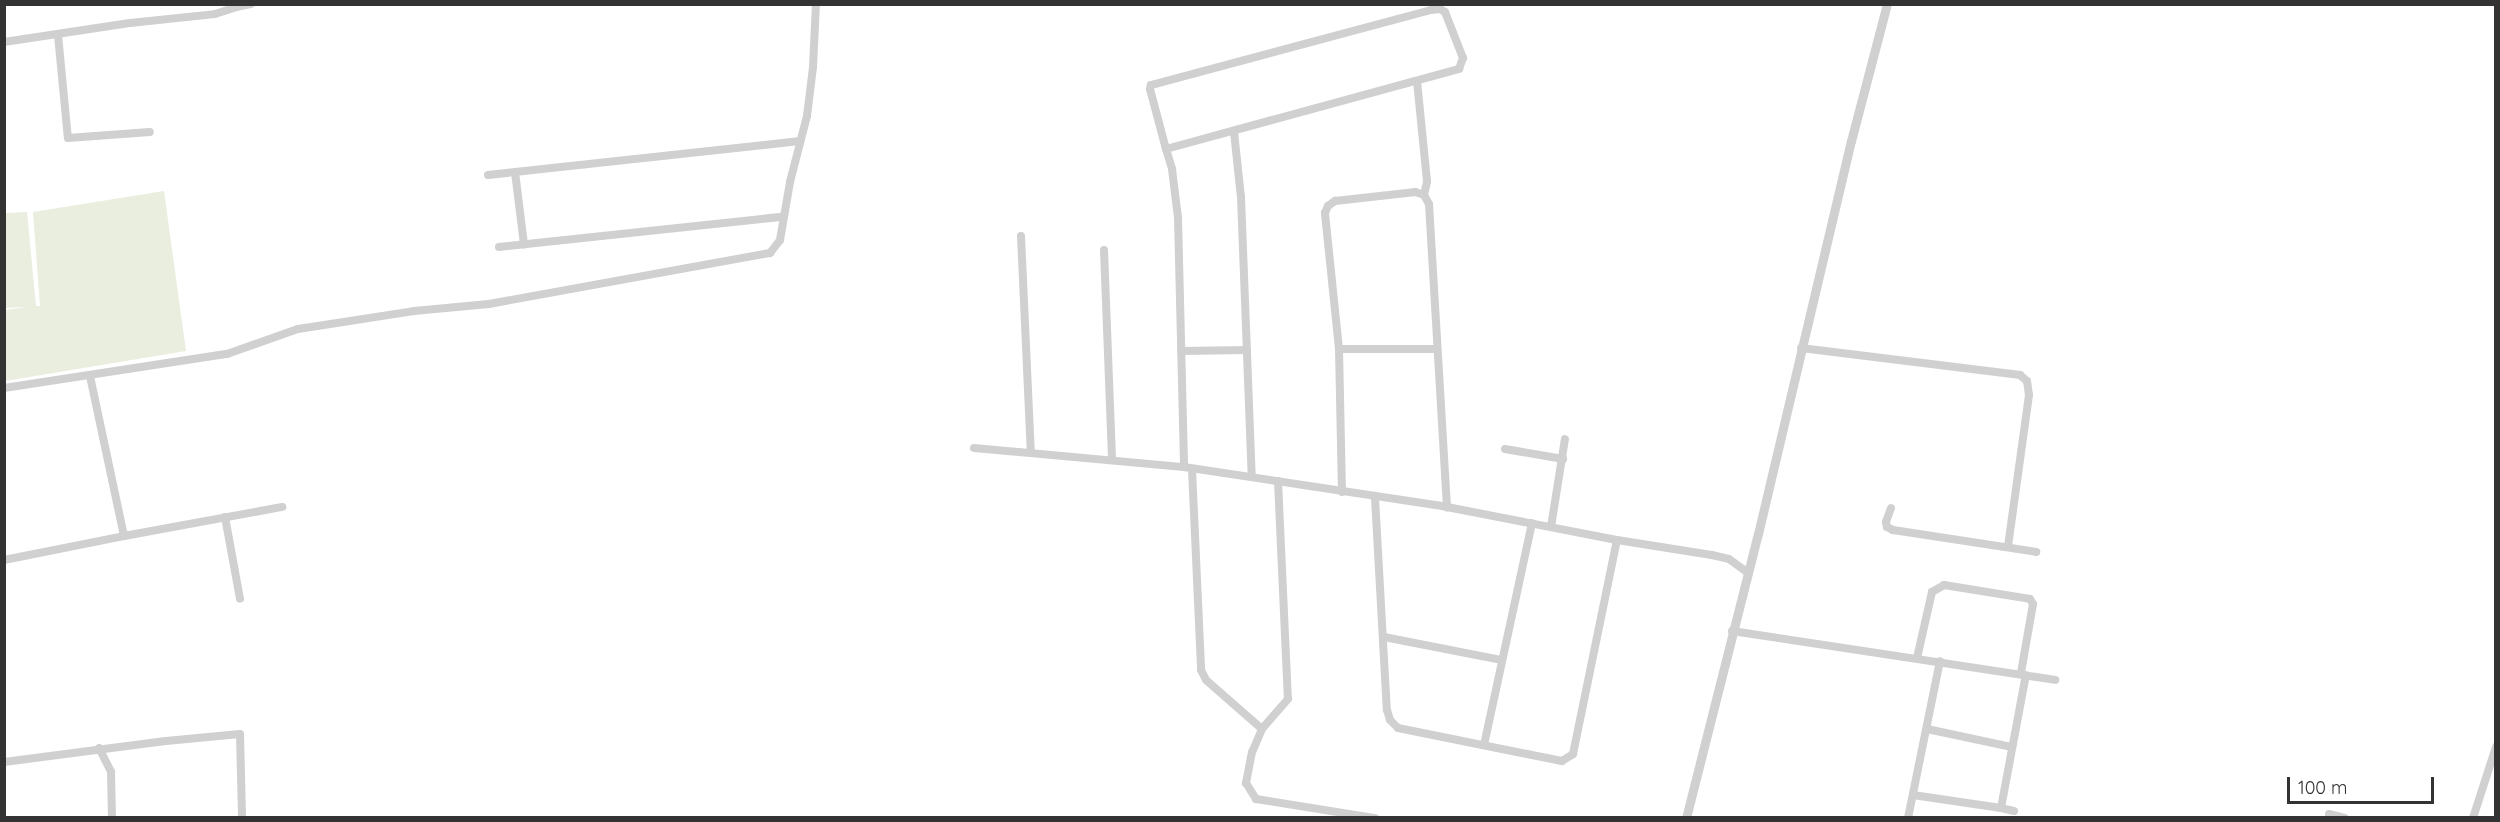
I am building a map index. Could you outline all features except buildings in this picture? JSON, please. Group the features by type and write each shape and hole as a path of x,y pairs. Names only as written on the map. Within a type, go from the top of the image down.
{"street":[{"path":"4,42 130,23 215,14 251,4"},
{"path":"4,388 227,354 298,329 414,311 489,304 770,253 780,240 782,217 811,94 816,4"},
{"path":"1686,818 1748,572 1851,141 1887,4"},
{"path":"1166,148 1234,132 1459,69 1463,64 1449,21 1442,10 1154,82 1150,89 1176,190 1181,351 1201,670 1206,680 1262,729"},
{"path":"58,35 68,138 150,132"},
{"path":"1417,81 1428,182 1424,195"},
{"path":"1234,132 1241,196 1252,477"},
{"path":"488,175 800,141"},
{"path":"515,172 524,244"},
{"path":"1341,492 1339,349 1325,213 1328,206 1335,201 1416,192 1424,195 1429,204 1447,507"},
{"path":"499,247 782,217"},
{"path":"1021,236 1031,453"},
{"path":"1104,250 1112,459"},
{"path":"1801,348 2020,375 2027,381 2029,395 2008,546"},
{"path":"1339,349 1437,349"},
{"path":"1181,351 1247,350"},
{"path":"90,376 124,536"},
{"path":"1551,527 1565,440"},
{"path":"974,448 1112,459 1188,468 1375,498 1447,507 1617,540 1712,555 1729,559 1748,572"},
{"path":"1505,449 1563,459"},
{"path":"1278,481 1288,699 1262,729 1252,752 1246,783 1256,799 1375,818"},
{"path":"1375,498 1387,710 1390,720 1398,728 1562,761 1574,754 1617,540"},
{"path":"4,560 282,507"},
{"path":"1891,507 1886,522 1887,527 1893,530 2036,552"},
{"path":"225,517 240,599"},
{"path":"1484,745 1532,523"},
{"path":"1917,658 1932,592 1944,585 2030,599 2033,604 2024,674 2001,808"},
{"path":"1732,631 2055,680"},
{"path":"1384,637 1501,660"},
{"path":"1908,818 1940,661"},
{"path":"1927,729 2012,747"},
{"path":"4,762 99,748 240,734 242,818"},
{"path":"2473,818 2496,747"},
{"path":"99,748 111,772 112,818"},
{"path":"1913,795 2014,811"},
{"path":"2329,813 2345,818"}],"green space":[{"path":"164,191 186,351 5,381 5,310 28,307 5,308 5,213 27,212 36,306 40,306 33,212"}]}
